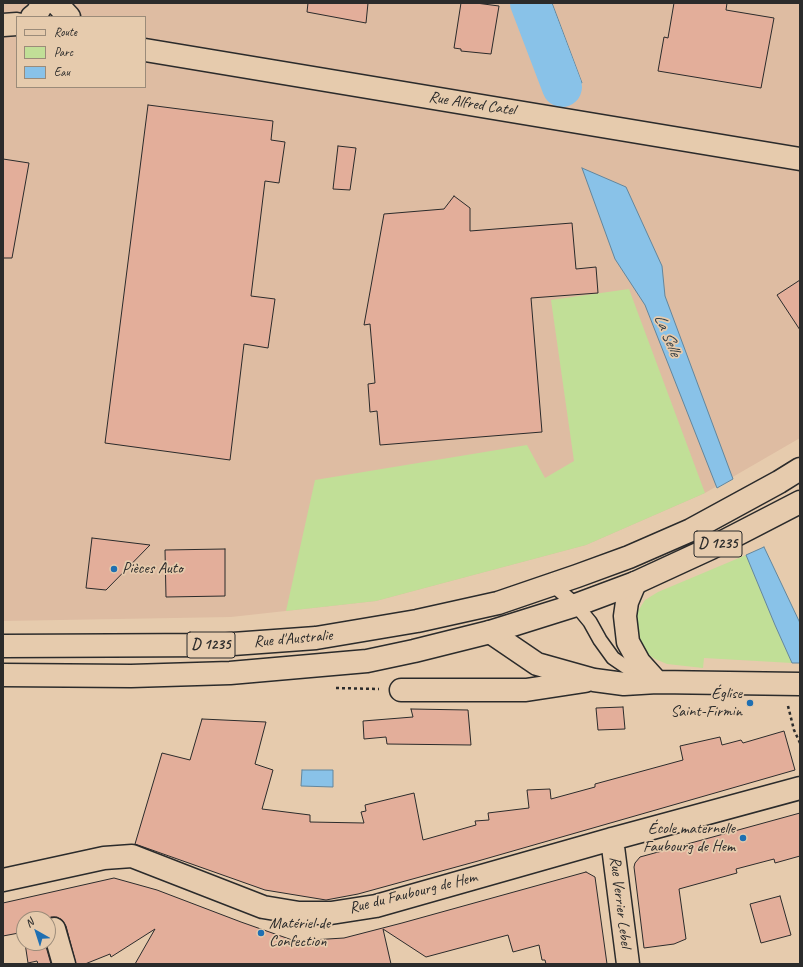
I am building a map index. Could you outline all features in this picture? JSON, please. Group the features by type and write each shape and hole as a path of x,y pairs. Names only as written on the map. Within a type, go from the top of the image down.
{"street":[{"path":"33,16 37,13 43,3"},
{"path":"56,3 68,16"},
{"path":"3,25 16,24"},
{"name":"Rue Alfred Catel","path":"146,50 800,159"},
{"name":"D 1235","path":"553,585 637,553 691,530 800,469"},
{"name":"D 1235","path":"576,605 636,583 711,548 800,502"},
{"path":"636,583 627,602 625,616 628,642 639,662 657,682"},
{"name":"Rue d'Australie","path":"3,646 218,645 316,638 417,621 498,603 553,585"},
{"name":"Rue d'Australie","path":"3,674 131,676 230,673 367,661 490,632 576,605"},
{"path":"490,632 537,664 594,680 624,684 657,682 791,684"},
{"path":"400,690 526,690 594,680"},
{"name":"Rue du Faubourg de Hem","path":"3,880 104,858 132,856 264,907 299,914 331,913 376,906 612,839 800,788"},
{"name":"Rue Verrier Lebel","path":"612,839 628,964"},
{"path":"56,936 64,964"}],"lane":[{"path":"553,585 576,605 590,622 600,640 613,658 632,671 657,682"}],"path":[{"path":"791,684 794,730 800,743"}],"shaded area":[{"path":"3,3 800,3 800,438 705,493 586,545 376,601 231,617 3,621"}],"green space":[{"path":"629,289 705,493 586,545 376,601 286,611 315,480 527,445 545,478 574,461 551,300"},
{"path":"746,555 792,663 704,658 703,668 667,664 646,653 641,646 635,631 636,614 645,600 658,592"}],"water":[{"path":"517,3 552,3 582,83 545,76"},
{"path":"582,168 626,187 662,266 665,296 733,479 717,488 645,305 615,259"},
{"path":"764,547 800,623 800,663 792,663 746,555"},
{"path":"302,770 333,770 333,787 301,786"}],"building":[{"path":"308,3 368,3 366,23 307,12"},
{"path":"461,3 499,6 491,54 461,51 461,49 454,48"},
{"path":"674,3 727,3 726,10 774,18 761,88 658,71 664,37 668,38"},
{"path":"148,105 273,121 271,140 285,142 279,183 265,181 251,296 275,299 268,348 244,344 230,460 105,443"},
{"path":"338,146 356,148 350,190 333,189"},
{"path":"3,159 29,163 12,258 3,258"},
{"path":"454,196 470,208 470,231 572,223 576,269 596,267 598,293 531,298 542,432 380,445 377,411 370,412 368,384 375,383 370,324 364,325 384,214 444,209"},
{"path":"800,280 800,330 777,295"},
{"path":"92,538 150,545 106,590 86,588"},
{"path":"225,549 225,596 166,597 165,550"},
{"path":"623,707 625,729 598,730 596,708"},
{"path":"411,709 468,710 471,745 387,744 386,737 364,739 363,721 413,717"},
{"path":"202,719 266,722 255,764 273,770 262,809 310,815 310,822 364,823 361,812 366,811 365,805 414,793 423,840 476,825 475,821 489,820 488,813 529,808 527,790 550,789 551,799 595,787 595,784 683,760 680,746 720,737 722,745 741,740 743,743 784,731 795,770 478,861 358,894 326,900 265,890 135,844 162,753 190,760"},
{"path":"800,813 800,856 775,863 774,859 736,869 737,873 679,889 686,939 674,944 644,948 634,867 635,863 640,857"},
{"path":"586,872 595,877 607,964 546,964 545,960 542,960 539,945 513,952 508,935 426,957 383,929 391,964 135,964 155,929 111,957 110,954 85,964 76,964 66,926 62,920 57,917 56,911 16,911 16,934 3,936 3,903 114,878 157,890 295,941 344,938"},
{"path":"780,896 791,935 761,943 750,904"},
{"path":"26,951 47,951 51,964 38,964 37,961 28,963"}],"waterway":[{"name":"La Selle","path":"530,3 562,87"}],"place":[{"name":"Pièces Auto","path":"114,569"},
{"name":"Église Saint-Firmin","path":"750,703"},
{"name":"École maternelle Faubourg de Hem","path":"743,838"},
{"name":"Matériel de Confection","path":"261,933"}]}
